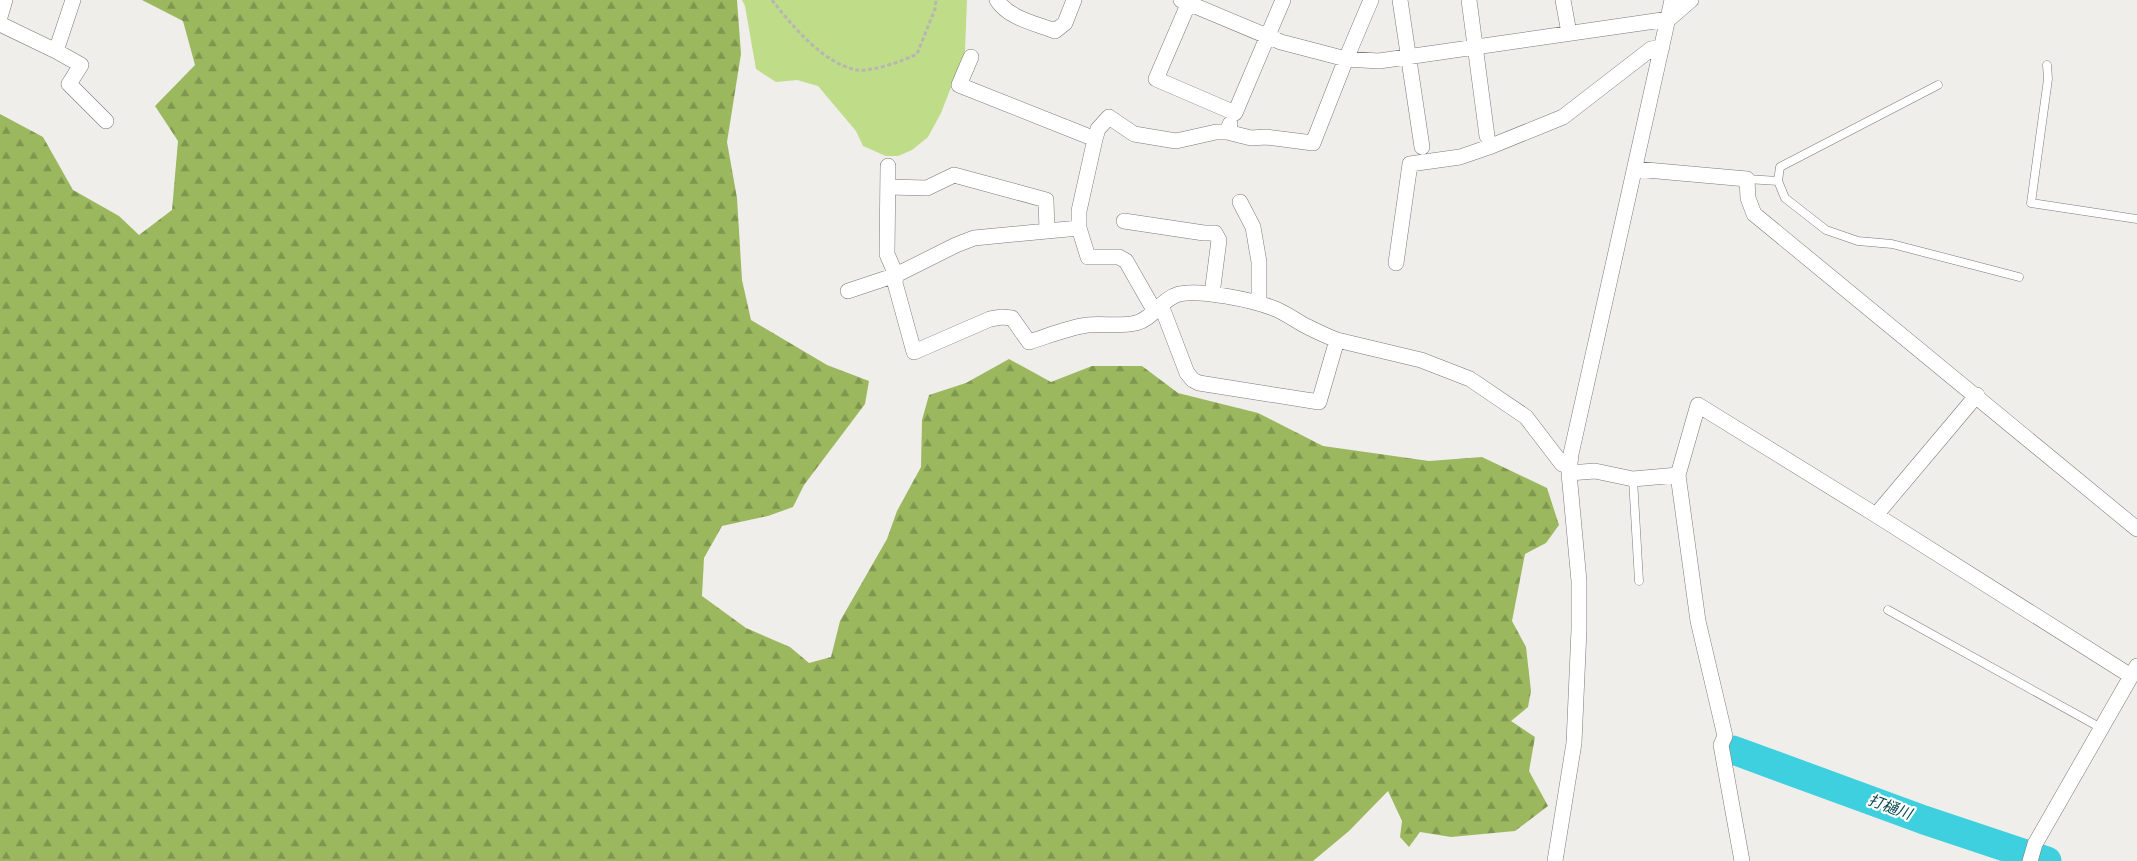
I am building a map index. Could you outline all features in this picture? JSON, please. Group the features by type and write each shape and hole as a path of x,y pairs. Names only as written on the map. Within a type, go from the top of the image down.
{"street":[{"path":"0,17 5,0"},
{"path":"56,51 73,0"},
{"path":"997,0 1001,6 1020,18 1055,31 1065,23 1074,0"},
{"path":"1227,132 1283,0"},
{"path":"1337,340 1319,402 1199,383 1193,380 1158,307 1126,261 1119,257 1088,257 1079,228 1081,201 1098,129 1109,116 1134,134 1176,141 1216,132 1227,132 1251,138 1266,137 1313,143 1371,0"},
{"path":"1400,0 1422,147"},
{"path":"1469,0 1487,136"},
{"path":"1564,0 1569,33"},
{"path":"1555,861 1574,743 1579,629 1579,582 1570,470 1571,454 1672,0"},
{"path":"1235,113 1156,79 1187,1 1281,42 1346,58 1379,61 1669,19 1691,0"},
{"path":"0,24 81,65 69,84 106,121"},
{"path":"1396,263 1410,164 1460,157 1563,117 1651,49 1662,47"},
{"path":"971,57 960,85 1095,139"},
{"path":"888,166 887,254 896,276 895,283 914,352 936,341 996,318 1012,318 1029,342 1067,329 1089,325 1119,326 1138,323 1149,317 1158,307 1179,294 1212,294 1274,308 1307,327 1337,340 1420,360 1470,379 1526,417 1562,464 1570,470 1595,471 1633,479 1678,475"},
{"path":"1635,169 1747,179 1748,198 1754,214 1977,395 2137,529"},
{"path":"888,187 927,188 954,175 1046,200 1048,231"},
{"path":"1240,202 1252,226 1259,262 1259,304"},
{"path":"1124,221 1215,233 1219,240 1212,294"},
{"path":"848,291 896,276 956,245 974,238 1079,228"},
{"path":"1876,515 1977,395"},
{"path":"1742,861 1721,745 1725,736 1698,621 1678,475 1698,405 2134,671 2035,844 2030,861"}],"lane":[{"path":"2047,65 2048,79 2031,203 2137,219"},
{"path":"1938,85 1780,167 1778,181 1785,198 1826,230 1858,241 1892,244 2020,276"},
{"path":"1747,179 1778,181"},
{"path":"1633,479 1639,581"},
{"path":"1888,610 2101,728"}],"path":[{"path":"772,0 790,23 836,64 859,70 888,65 916,54 935,9 936,0"}],"green space":[{"path":"142,0 737,0 741,54 727,142 737,198 742,280 751,320 827,365 869,381 865,404 804,485 793,507 768,516 722,526 704,558 702,596 746,628 790,647 809,663 831,657 840,621 887,539 897,511 921,467 922,420 929,395 966,383 1009,359 1051,382 1092,366 1142,366 1178,393 1258,413 1323,446 1429,461 1482,457 1547,488 1559,525 1546,543 1525,554 1512,621 1526,647 1531,691 1528,707 1511,721 1535,737 1529,771 1548,806 1515,831 1451,837 1420,832 1409,847 1400,837 1402,821 1388,791 1349,831 1313,861 0,861 0,114 43,137 73,190 119,216 139,235 172,210 178,141 155,106 195,65 183,21"},
{"path":"742,0 967,0 965,51 941,113 928,137 912,150 898,156 886,156 863,146 856,131 818,86 797,80 776,82 756,69 745,6"}],"waterway":[{"name":"打樋川","path":"1733,750 1924,820 2047,861"}]}
